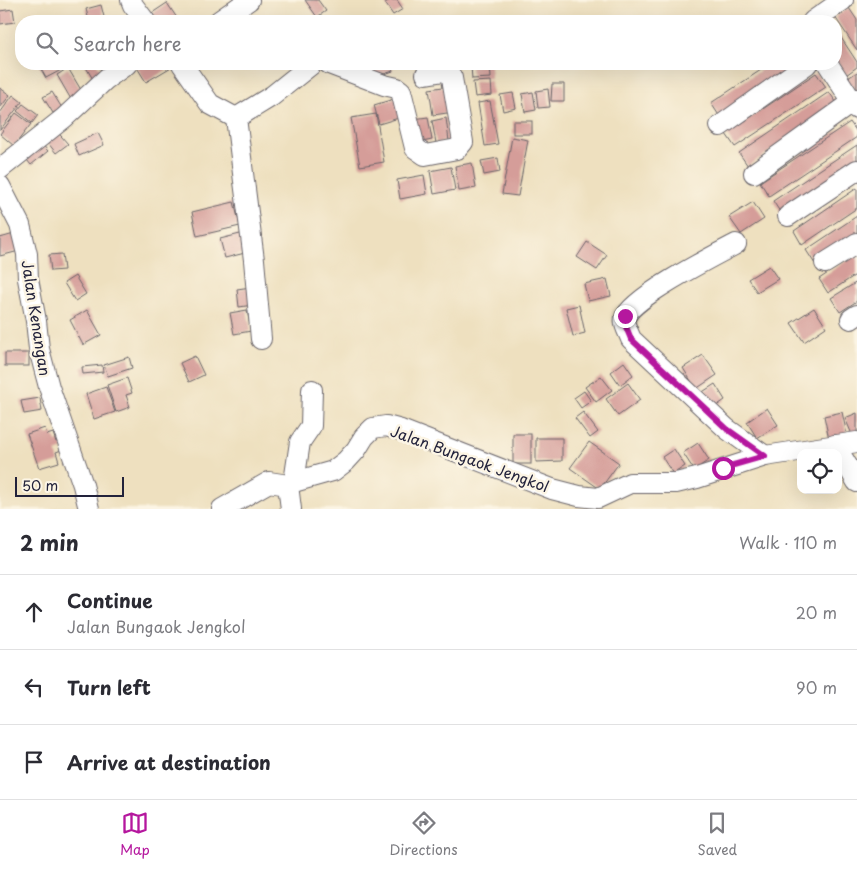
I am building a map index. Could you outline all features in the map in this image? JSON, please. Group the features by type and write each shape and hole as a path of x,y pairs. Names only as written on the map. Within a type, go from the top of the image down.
{"street":[{"path":"131,0 140,15"},
{"path":"228,15 249,0"},
{"path":"822,15 843,0"},
{"path":"0,169 64,118 106,79 119,70"},
{"path":"186,70 210,104 236,118"},
{"path":"236,118 272,96 304,70"},
{"path":"344,70 398,88 401,91 415,148 425,155 457,149 463,142 449,73 444,71 426,74"},
{"path":"720,126 799,70"},
{"path":"754,173 855,103 832,70"},
{"path":"236,118 254,260 261,339"},
{"path":"788,216 857,170"},
{"name":"Jalan Kenangan","path":"0,186 20,225 27,254 28,279 39,350 49,387 83,485 89,509"},
{"path":"825,263 857,243"},
{"path":"736,244 678,275 635,304 625,316 624,322 631,339 727,429 765,456"},
{"path":"292,509 291,483 300,442 311,426 312,390"},
{"name":"Jalan Bungaok Jengkol","path":"222,509 270,482 291,483 333,471 346,461 356,450 364,436 373,428 386,426 407,432 552,489 598,498 630,483 685,481 765,456 857,442"},
{"path":"835,445 857,482"}],"building":[{"path":"305,0 318,0 326,11 320,15 316,15"},
{"path":"390,0 397,0 403,9 393,15 385,3"},
{"path":"167,3 175,15 153,15 152,13"},
{"path":"101,5 104,15 88,15 86,9"},
{"path":"849,8 857,20 857,50 842,28 842,15 838,15"},
{"path":"13,9 15,22 0,24 0,11"},
{"path":"842,39 857,62 857,67 846,75 842,69"},
{"path":"41,70 61,70 46,78"},
{"path":"65,70 69,70 84,95 72,101 57,75"},
{"path":"88,70 101,70 104,75 94,81"},
{"path":"138,70 166,70 146,82"},
{"path":"374,70 393,70 393,71 376,77"},
{"path":"471,70 490,70 491,78 472,79"},
{"path":"761,70 790,70 720,117 711,103"},
{"path":"857,72 857,92 845,80"},
{"path":"816,73 826,87 735,147 726,134"},
{"path":"491,81 492,95 475,97 473,82"},
{"path":"552,84 564,84 564,101 551,101"},
{"path":"450,86 454,112 433,115 429,89"},
{"path":"0,88 10,95 0,108"},
{"path":"548,89 550,107 538,108 536,91"},
{"path":"52,92 62,108 53,113 43,97"},
{"path":"533,92 536,110 525,112 522,94"},
{"path":"829,92 839,106 748,166 739,153"},
{"path":"513,93 516,108 503,111 500,95"},
{"path":"13,95 22,102 0,130 0,113"},
{"path":"397,98 402,117 379,124 374,105"},
{"path":"490,101 498,144 485,146 478,103"},
{"path":"23,104 38,115 32,123 17,111"},
{"path":"16,113 31,124 14,146 0,134"},
{"path":"376,114 384,162 360,166 351,118"},
{"path":"428,117 432,140 417,143 413,119"},
{"path":"446,118 449,141 436,143 432,121"},
{"path":"513,121 532,121 532,134 513,134"},
{"path":"850,122 857,132 857,137 769,196 760,182"},
{"path":"55,129 68,144 56,153 44,138"},
{"path":"98,133 104,145 79,156 74,144"},
{"path":"512,137 528,140 518,196 502,194"},
{"path":"39,141 48,151 31,165 23,155"},
{"path":"857,145 857,165 782,215 773,201"},
{"path":"498,158 500,172 484,175 481,161"},
{"path":"472,163 476,188 459,191 455,166"},
{"path":"451,167 455,190 434,194 430,171"},
{"path":"424,175 427,194 400,199 397,180"},
{"path":"857,188 857,208 802,245 794,231"},
{"path":"234,202 240,226 197,236 192,212"},
{"path":"753,202 764,219 741,234 729,217"},
{"path":"857,216 857,236 815,264 806,250"},
{"path":"244,233 249,252 225,258 220,239"},
{"path":"14,234 19,251 0,256 0,238"},
{"path":"587,242 607,255 597,270 577,257"},
{"path":"62,254 64,270 51,271 49,255"},
{"path":"857,254 857,274 828,293 819,279"},
{"path":"769,266 778,279 757,292 748,279"},
{"path":"75,276 86,294 75,301 64,283"},
{"path":"607,279 611,296 588,301 584,284"},
{"path":"857,282 857,301 840,312 831,298"},
{"path":"251,287 253,305 239,307 237,289"},
{"path":"579,305 585,333 573,336 566,308"},
{"path":"814,308 826,327 804,342 791,323"},
{"path":"87,310 101,335 83,345 70,320"},
{"path":"247,310 251,331 234,334 230,313"},
{"path":"5,353 29,353 29,366 5,366"},
{"path":"703,355 717,375 696,389 683,368"},
{"path":"195,356 204,375 189,382 180,363"},
{"path":"129,357 132,368 108,376 104,365"},
{"path":"624,362 633,375 620,385 611,372"},
{"path":"102,365 103,372 83,374 82,367"},
{"path":"601,376 612,390 596,402 585,387"},
{"path":"127,378 132,393 126,395 130,407 116,412 107,385"},
{"path":"628,383 640,400 618,416 606,399"},
{"path":"715,384 725,400 712,409 701,393"},
{"path":"106,387 115,412 94,419 86,394"},
{"path":"584,391 591,401 581,408 574,398"},
{"path":"40,398 42,411 24,414 21,401"},
{"path":"767,408 778,425 757,438 747,422"},
{"path":"583,412 598,432 590,438 575,418"},
{"path":"842,412 847,435 829,439 824,416"},
{"path":"857,413 857,438 854,439 845,418"},
{"path":"45,428 47,435 53,433 56,442 61,440 64,449 56,452 59,462 39,468 27,434"},
{"path":"513,434 531,434 531,464 513,464"},
{"path":"536,438 562,438 562,461 536,462"},
{"path":"589,442 619,463 600,489 570,468"},
{"path":"698,443 709,460 694,470 683,453"},
{"path":"674,449 685,466 673,474 662,457"}],"route":[{"path":"625,316 624,322 631,339 727,429 765,456 723,468"}]}
